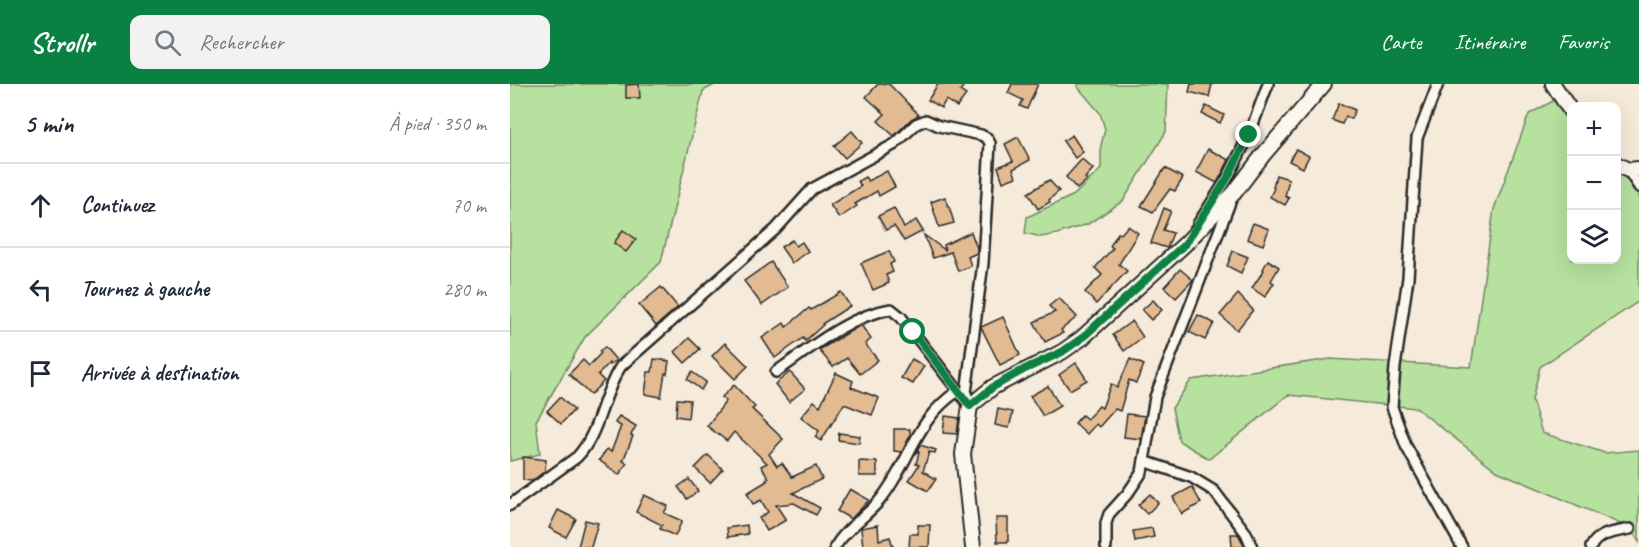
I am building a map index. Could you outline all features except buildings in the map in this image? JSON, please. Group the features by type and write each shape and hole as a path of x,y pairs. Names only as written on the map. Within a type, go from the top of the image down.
{"main road":[{"path":"973,547 963,454 970,406 993,387 1062,352 1082,338 1185,244 1234,193 1263,155 1324,84"},
{"path":"1553,84 1567,105"}],"street":[{"path":"1185,244 1227,179 1249,135 1268,84"},
{"path":"1438,84 1417,138 1408,278 1395,367 1392,406 1406,446 1462,547"},
{"path":"510,506 586,448 611,380 621,366 776,229 812,189 895,144 915,124 926,120 939,126 981,135 990,143 982,263 966,393 970,406"},
{"path":"1628,168 1639,186"},
{"path":"1106,547 1106,523 1109,514 1128,493 1142,472 1155,398 1234,193"},
{"path":"776,372 824,338 872,312 891,309 901,316 970,406"},
{"path":"835,547 841,537 880,500 901,468 919,431 932,413 942,401 958,391"},
{"path":"1144,461 1191,477 1214,491 1246,532 1252,547"},
{"path":"1591,547 1599,537 1630,529"}],"green space":[{"path":"510,84 716,84 703,91 661,262 585,337 536,421 540,454 510,461"},
{"path":"1077,84 1168,84 1166,132 1123,201 1088,224 1041,237 1025,233 1027,217 1074,195 1101,169 1101,145 1105,129 1100,113"},
{"path":"1560,97 1567,123 1567,264 1621,264 1621,169 1639,172 1639,301 1540,367 1532,400 1542,433 1605,453 1639,450 1639,542 1630,528 1497,471 1416,408 1288,395 1209,459 1179,441 1172,408 1191,380 1330,359 1471,367 1494,209 1529,114"}],"route":[{"path":"913,332 970,406 993,387 1062,352 1082,338 1185,244 1227,179 1249,135"}]}
